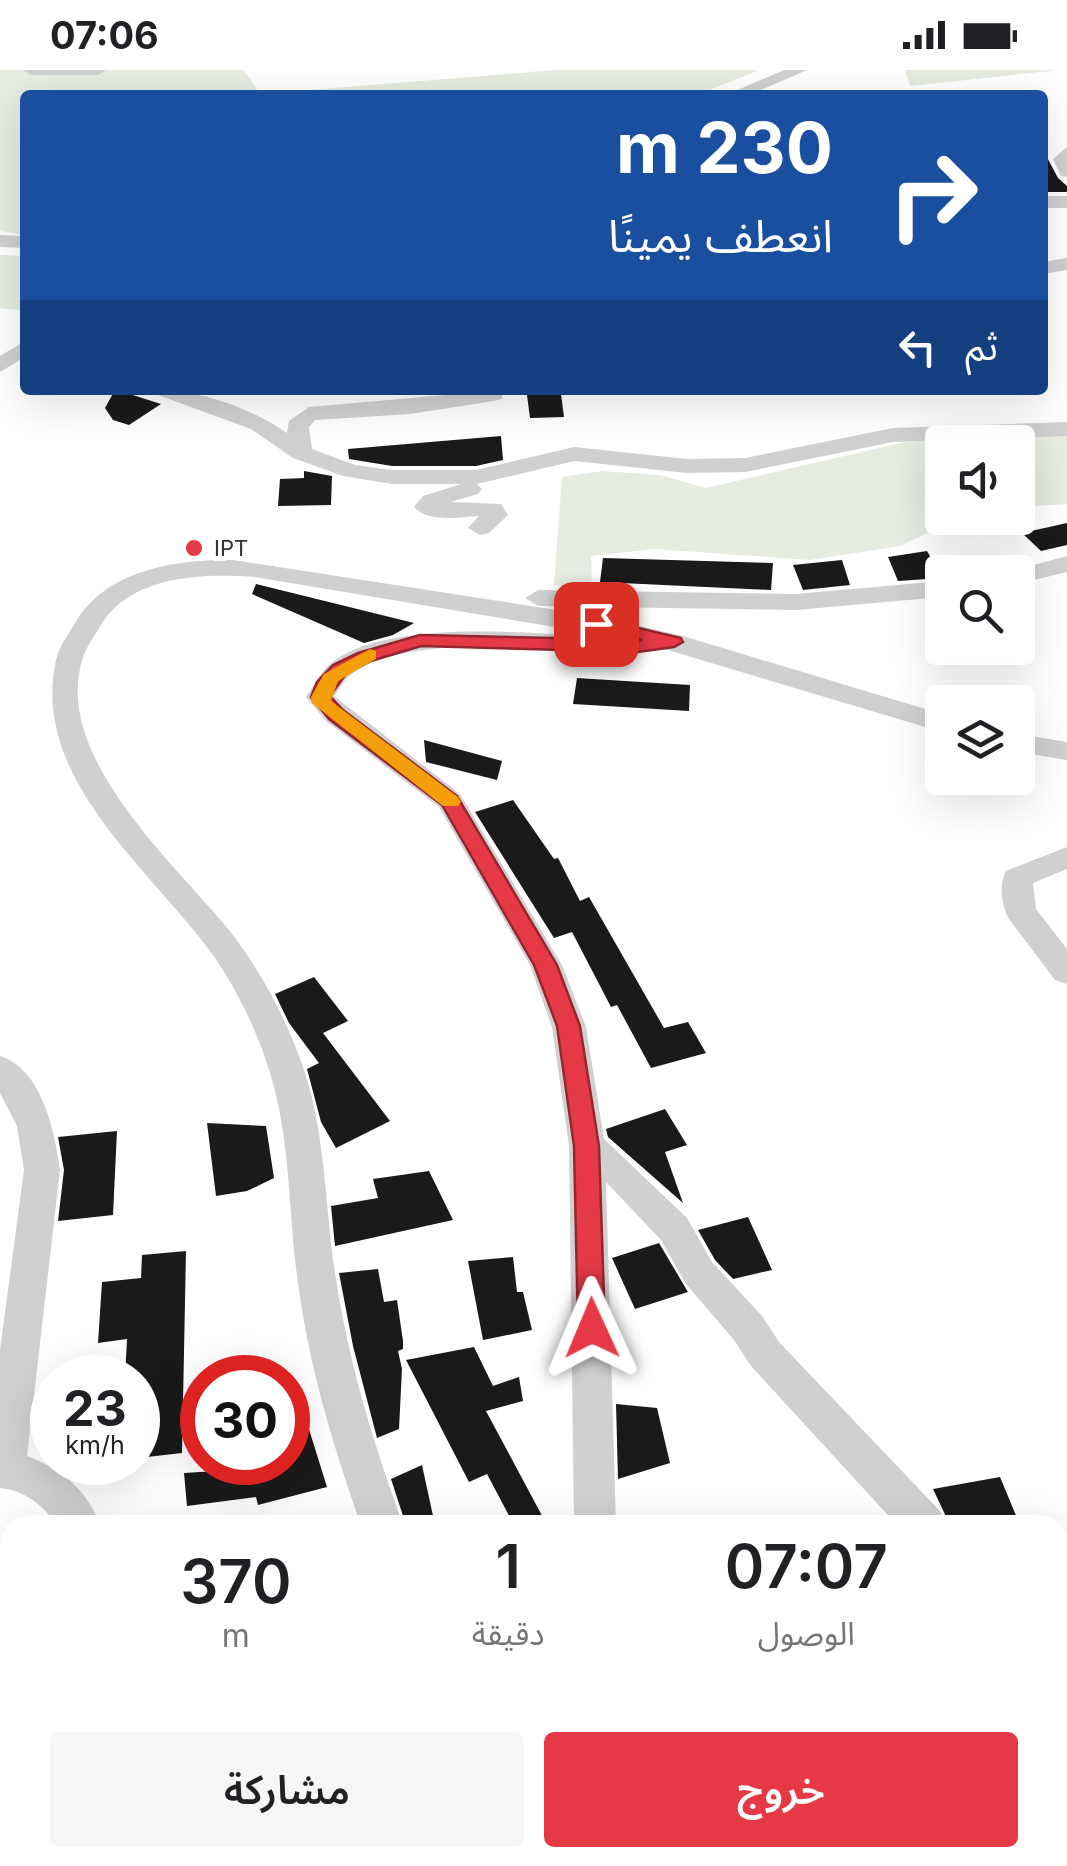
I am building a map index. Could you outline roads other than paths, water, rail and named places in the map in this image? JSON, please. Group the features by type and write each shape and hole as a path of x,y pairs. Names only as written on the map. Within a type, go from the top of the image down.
{"street":[{"path":"31,70 98,70"},
{"path":"747,90 799,70"},
{"path":"1067,152 1062,158 1067,172"},
{"path":"0,366 20,351"},
{"path":"180,395 259,424 301,452 351,471 428,479 476,477 559,456 600,455 714,467 745,465 892,435 1067,428"},
{"path":"301,452 297,426 309,414 410,407 488,395"},
{"path":"480,528 496,516 492,508 435,510 426,505 559,456"},
{"path":"1035,572 1067,564"},
{"path":"378,1515 364,1475 322,1313 298,1121 278,1046 221,943 110,813 77,760 61,689 68,648 82,627 125,590 173,569 256,568 596,624 674,642 925,718"},
{"path":"420,597 796,602 925,591"},
{"path":"595,1515 587,1146 569,1026 546,965 450,800 336,715 320,697 324,686 340,670 365,657 420,641 624,646 674,642"},
{"path":"1035,746 1067,751"},
{"path":"1067,857 1016,878 1020,911 1067,972"},
{"path":"0,1069 37,1122 42,1170 2,1469 52,1488 74,1515"},
{"path":"587,1146 621,1174 674,1229 699,1273 748,1328 765,1354 916,1515"}],"place":[{"name":"IPT","path":"194,548"}]}
